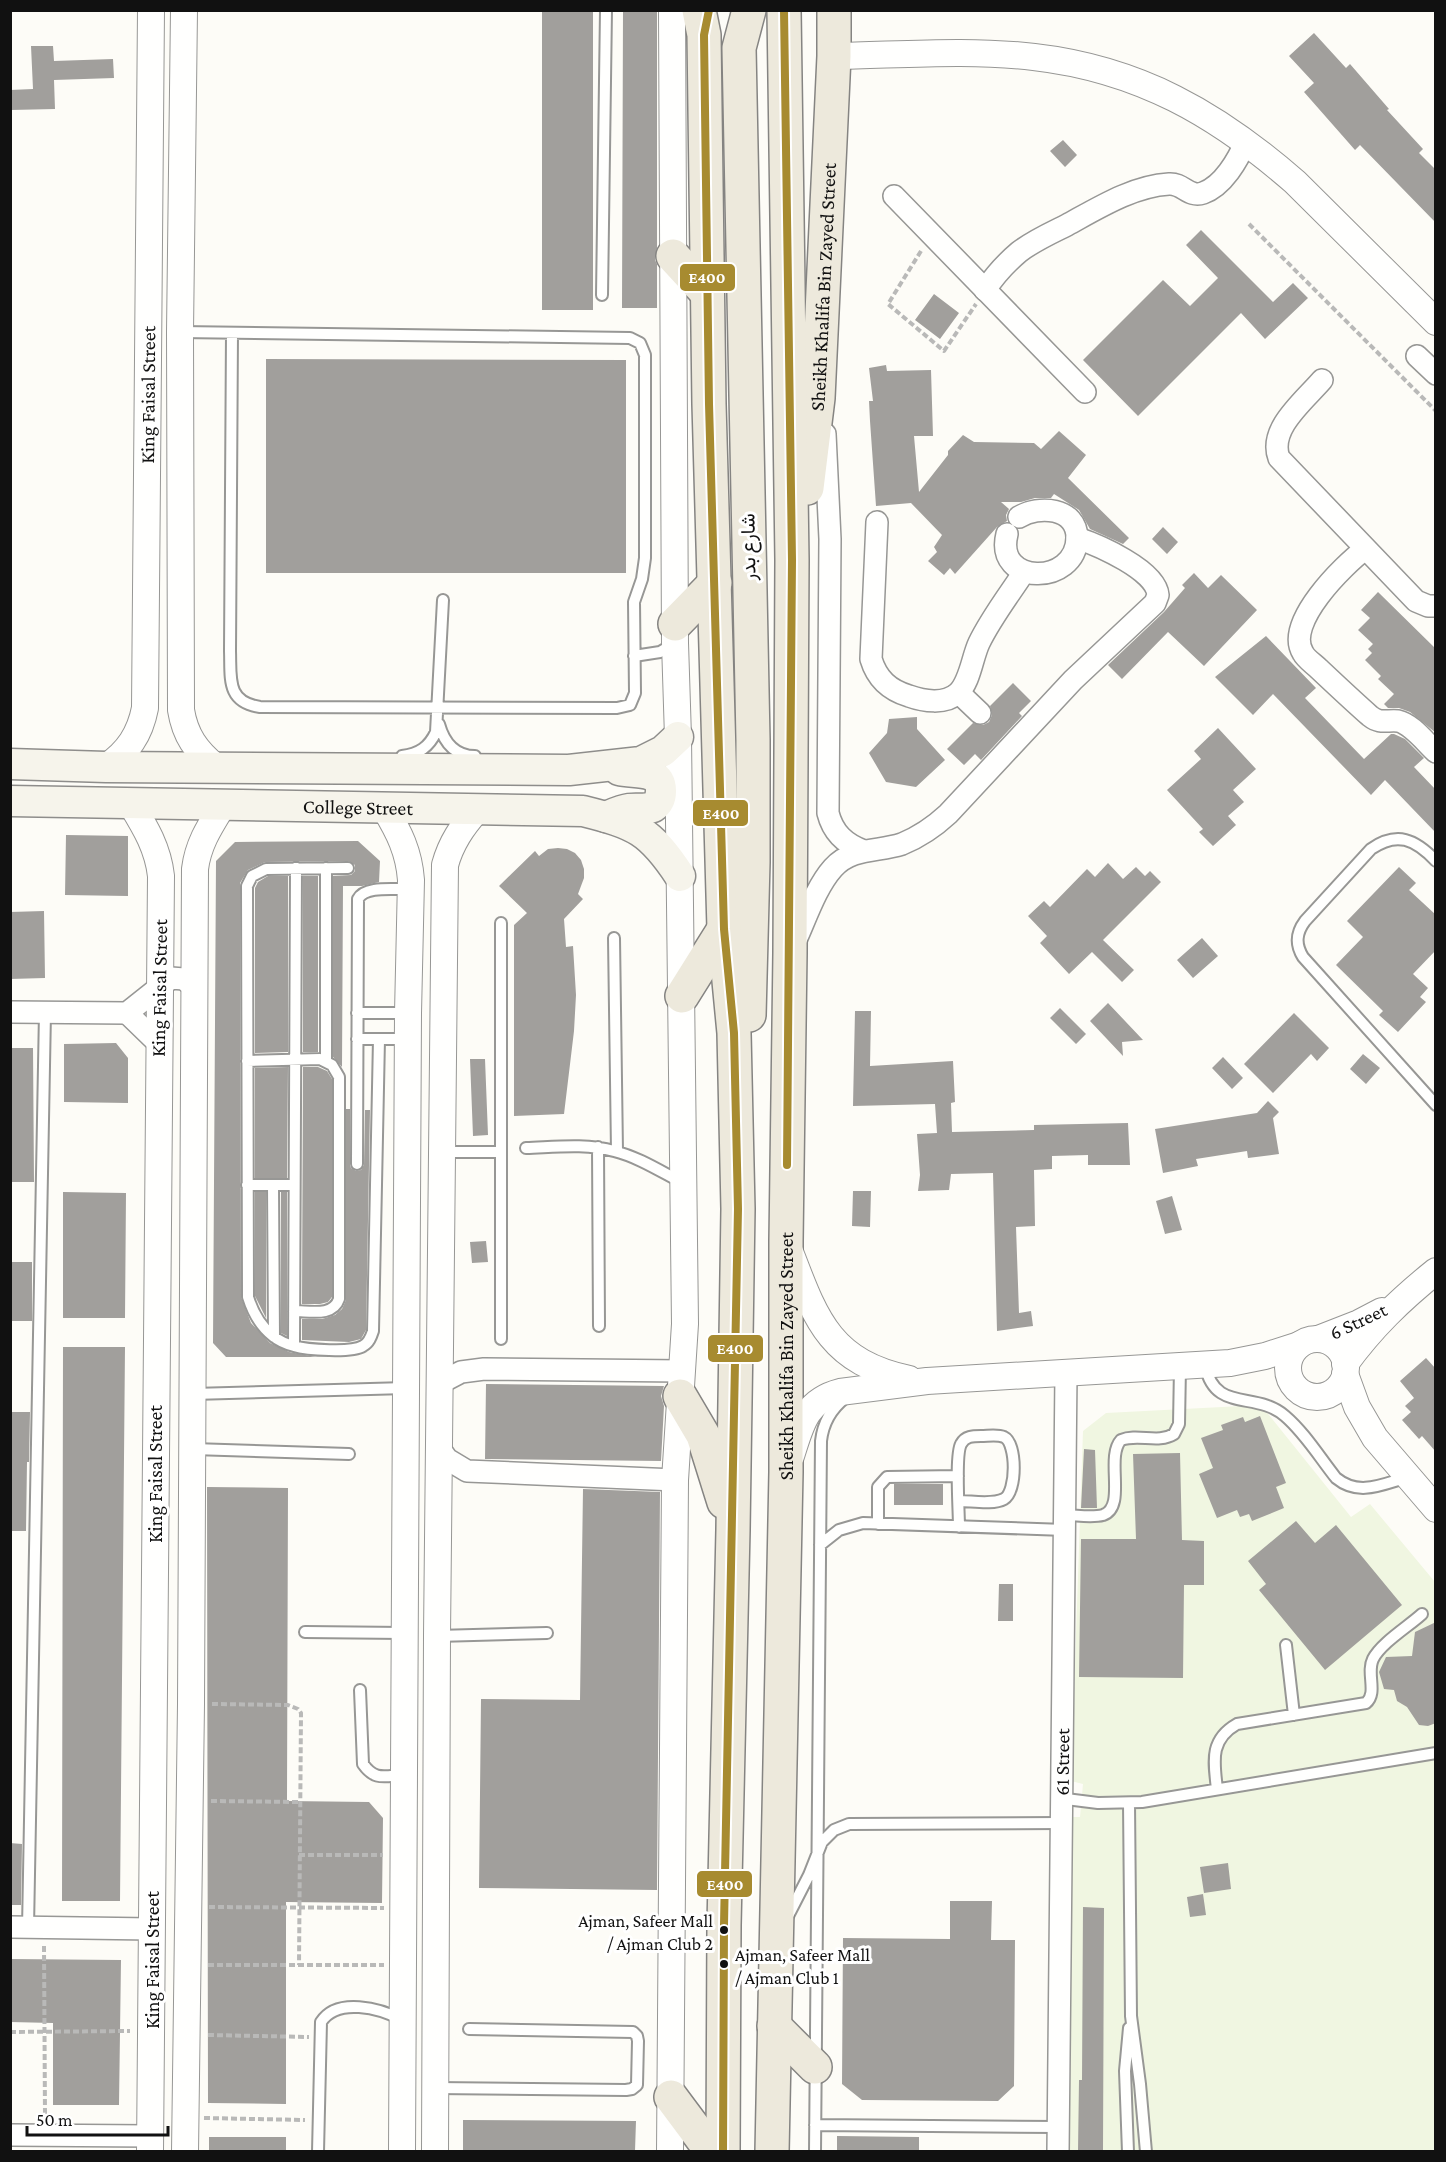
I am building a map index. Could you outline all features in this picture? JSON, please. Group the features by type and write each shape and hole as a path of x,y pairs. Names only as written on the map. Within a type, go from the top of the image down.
{"main road":[{"path":"738,10 739,48"},
{"name":"شارع بدر","path":"735,1084 747,1034 750,1008 753,862 739,48 749,10"},
{"name":"Sheikh Khalifa Bin Zayed Street","path":"772,2151 786,1472 790,953 792,560 784,10"},
{"name":"Sheikh Khalifa Bin Zayed Street","path":"792,560 811,467 815,432 834,56 834,10"},
{"path":"704,19 707,293 724,929 734,1032 738,1209 724,1925 723,2151"},
{"path":"673,255 707,293"},
{"path":"675,634 715,583"},
{"name":"College Street","path":"10,764 322,769 535,764 609,767 653,758 678,737"},
{"path":"606,817 629,809 650,808 658,802 661,790 659,779 647,773 609,767"},
{"name":"College Street","path":"10,801 583,811 638,828 664,850 680,876"},
{"path":"682,996 724,929"},
{"path":"682,1384 704,1435 733,1530"},
{"path":"774,2026 815,2067"},
{"path":"670,2097 712,2151"}],"street":[{"name":"King Faisal Street","path":"106,767 117,760 134,741 146,708 151,10"},
{"name":"King Faisal Street","path":"184,10 180,332 181,700 182,720 192,744 216,767"},
{"path":"670,2151 675,1480 685,1324 675,634 672,10"},
{"path":"834,56 1000,54 1066,62 1131,79 1163,92 1193,106 1246,141 1296,182 1436,322"},
{"path":"985,290 1006,263 1021,251 1110,202 1149,188 1169,184 1177,185 1193,194 1205,193 1231,168 1246,141"},
{"path":"894,196 1085,392"},
{"path":"1417,356 1436,374"},
{"path":"819,363 830,539 828,813 841,837 864,850"},
{"path":"1322,380 1282,426 1278,434 1276,450 1284,465 1416,602 1436,606"},
{"path":"1039,510 1061,513 1072,523 1077,538 1072,555 1059,568 1042,574 1024,572 1013,565 1007,553 1006,540 1013,526 1039,510"},
{"path":"877,522 870,650 874,668 885,684 914,698 942,700 959,693 987,628 1024,572"},
{"path":"790,953 828,875 843,859 864,850 883,849 901,844 934,827 1093,660 1155,603 1158,595 1154,583 1122,558 1077,538"},
{"path":"1365,549 1338,573 1316,601 1302,625 1300,635 1303,654 1370,717 1379,722 1404,723 1436,752"},
{"path":"146,605 157,614 164,615 177,611 182,606"},
{"path":"959,693 980,713"},
{"name":"King Faisal Street","path":"130,804 154,844 159,861 150,2144"},
{"name":"King Faisal Street","path":"185,2151 191,1704 196,861 203,838 224,806"},
{"path":"385,809 406,847 410,863 411,889 408,1013 402,2151"},
{"path":"435,2151 437,1636 445,865 450,847 477,810"},
{"path":"10,1012 127,1013 164,981 177,977 195,987"},
{"path":"408,1013 418,1003 424,1001 438,1005 443,1010"},
{"path":"127,1013 158,1043"},
{"path":"786,1241 813,1310 829,1335 839,1345 862,1363 878,1370 894,1376 927,1381"},
{"name":"6 Street","path":"1345,1369 1370,1332 1398,1302 1436,1271"},
{"name":"6 Street","path":"1205,1364 1265,1356 1359,1323 1398,1302"},
{"path":"1345,1369 1337,1389 1329,1394 1304,1392 1288,1370 1292,1352 1308,1342 1328,1341 1336,1346 1342,1354 1357,1407 1375,1438 1436,1509"},
{"path":"786,1472 802,1424 812,1406 830,1394 927,1381 1205,1364 1257,1370 1304,1392 1375,1438"},
{"path":"440,1383 461,1372 484,1369 682,1384"},
{"name":"61 Street","path":"1058,2151 1066,1373"},
{"path":"440,1449 447,1459 467,1471 675,1480"},
{"path":"27,1927 152,1929"},
{"path":"402,1965 406,1971 419,1976 431,1971 435,1966"},
{"path":"10,2135 45,2135 150,2144"}],"lane":[{"path":"602,295 606,10"},
{"path":"180,332 630,338 640,343 645,354 645,558 642,579 634,602 634,700 624,708 260,706 240,699 232,688 230,598 232,333"},
{"path":"394,756 412,755 426,748 432,741 438,723 442,600"},
{"path":"634,656 660,652 675,634"},
{"path":"438,723 445,741 460,754 491,756"},
{"path":"322,769 362,757"},
{"path":"1436,861 1423,848 1407,840 1398,839 1379,844 1371,849 1305,921 1297,933 1303,957 1436,1106"},
{"path":"294,1346 296,868"},
{"path":"326,868 326,1061"},
{"path":"348,868 261,870 252,876 247,886 248,1297 257,1320 274,1337 294,1346 357,1349 367,1344 373,1331 379,1039"},
{"path":"357,1164 358,899 363,892 367,891 411,889"},
{"path":"501,923 501,1339"},
{"path":"614,938 617,1151"},
{"path":"27,1927 45,1012"},
{"path":"357,1013 408,1013"},
{"path":"357,1039 408,1039"},
{"path":"247,1061 326,1061 336,1069 340,1084 339,1299 333,1309 328,1311 294,1311"},
{"path":"598,1147 599,1326"},
{"path":"526,1148 598,1147 617,1151 684,1184"},
{"path":"443,1152 500,1152"},
{"path":"248,1185 294,1185"},
{"path":"273,1185 274,1337"},
{"path":"1205,1364 1210,1381 1222,1394 1235,1400 1257,1401 1285,1416 1336,1478 1350,1488 1368,1489 1408,1477"},
{"path":"820,1545 839,1530 851,1526 878,1524 959,1527 1065,1522 1100,1516 1111,1509 1114,1500 1115,1449 1121,1440 1163,1438 1174,1434 1205,1364"},
{"path":"192,1394 406,1388"},
{"path":"815,2151 816,1857 822,1433 832,1410 862,1388"},
{"path":"958,1502 1001,1500 1010,1495 1013,1487 1011,1444 1004,1437 998,1435 963,1440 959,1449 958,1502 959,1527"},
{"path":"192,1449 349,1454"},
{"path":"878,1524 878,1487 883,1479 891,1476 958,1476"},
{"path":"1217,1789 1214,1755 1218,1741 1223,1734 1237,1724 1366,1703 1372,1695 1370,1676 1374,1657 1422,1614"},
{"path":"305,1632 404,1633"},
{"path":"437,1636 547,1633"},
{"path":"1286,1645 1294,1715"},
{"path":"360,1690 363,1764 370,1774 379,1777 404,1775"},
{"path":"1062,1796 1066,1799 1081,1801 1129,1803 1436,1753"},
{"path":"1129,1803 1131,2016 1146,2151"},
{"path":"776,1934 800,1893 827,1835 841,1826 849,1824 1062,1823"},
{"path":"318,2151 319,2037 321,2022 325,2014 341,2007 375,2010 402,2020"},
{"path":"1128,2151 1125,2071 1131,2016"},
{"path":"435,2088 626,2090 637,2085 638,2042 633,2032 469,2029"},
{"path":"815,2125 1058,2127"}],"path":[{"path":"1249,224 1436,411"},
{"path":"931,235 888,304 944,351 985,290"},
{"path":"191,1704 288,1705 298,1709 302,1719 298,1965"},
{"path":"189,1800 300,1802"},
{"path":"299,1855 403,1855"},
{"path":"187,1906 403,1908"},
{"path":"27,1927 44,2032 45,2135"},
{"path":"187,1965 402,1965"},
{"path":"10,2032 151,2031"},
{"path":"186,2035 319,2037"},
{"path":"186,2118 319,2120"}],"green space":[{"path":"1261,1405 1351,1517 1370,1504 1435,1582 1435,2151 1068,2152 1071,1817 1080,1817 1083,1784 1071,1781 1083,1431 1106,1413"}],"building":[{"path":"542,10 593,10 593,310 542,310"},
{"path":"623,10 657,10 657,248 655,260 657,264 657,308 622,308"},
{"path":"1314,33 1346,68 1350,64 1389,109 1387,110 1423,149 1419,153 1436,170 1436,223 1360,145 1355,150 1304,92 1314,83 1289,56"},
{"path":"31,46 53,46 54,61 113,59 114,78 54,80 55,109 11,110 10,90 33,89"},
{"path":"1063,140 1077,155 1065,167 1050,151"},
{"path":"1201,230 1273,302 1293,283 1308,298 1265,339 1241,313 1138,416 1083,360 1163,280 1190,306 1218,278 1186,245"},
{"path":"934,294 959,313 940,339 915,320"},
{"path":"266,359 626,360 626,573 266,573"},
{"path":"886,365 887,371 931,370 933,436 914,436 919,492 948,455 948,451 963,435 974,442 1034,443 1041,449 1059,431 1086,455 1068,478 1129,538 1123,544 1090,529 1079,510 1054,494 1051,498 1001,502 1009,509 1006,515 1007,521 997,527 955,574 950,568 944,575 928,561 937,552 934,547 942,535 911,503 876,506 869,401 873,401 869,368"},
{"path":"1163,527 1178,542 1167,554 1152,539"},
{"path":"1194,573 1208,588 1221,575 1257,610 1204,666 1168,632 1122,679 1108,665 1164,612 1185,588 1182,585"},
{"path":"1378,592 1436,649 1436,733 1410,712 1399,708 1388,708 1384,704 1394,694 1378,679 1381,676 1365,660 1372,653 1368,649 1373,644 1358,630 1370,618 1361,610"},
{"path":"1266,636 1316,688 1305,698 1364,759 1391,734 1405,739 1424,758 1414,767 1436,790 1436,833 1385,780 1371,795 1273,694 1253,715 1215,677"},
{"path":"1013,683 1031,701 1019,713 1022,716 981,760 975,754 964,765 947,749 973,723 983,725 989,722 992,715 990,706"},
{"path":"917,717 917,729 945,760 916,787 886,782 869,753 887,733 889,719"},
{"path":"1218,728 1256,769 1233,790 1244,802 1228,816 1236,825 1213,846 1199,832 1203,829 1167,790 1201,759 1194,751"},
{"path":"66,835 128,836 128,896 65,895"},
{"path":"358,841 380,861 379,882 362,886 343,886 342,1067 333,1057 333,876 351,875 355,871 355,865 348,861 265,862 248,870 240,883 241,1297 251,1323 270,1343 289,1352 316,1357 226,1357 213,1343 216,861 235,842"},
{"path":"558,848 575,853 584,869 584,878 578,894 583,899 564,919 566,947 573,946 576,995 564,1114 514,1116 514,925 527,913 499,886 535,851 539,856 548,849"},
{"path":"1108,863 1123,879 1136,867 1145,876 1150,871 1161,882 1103,940 1134,970 1122,982 1092,952 1069,974 1040,943 1047,936 1028,916 1044,901 1050,907 1087,869 1095,877"},
{"path":"1399,867 1416,883 1409,890 1436,915 1436,950 1413,974 1428,988 1420,997 1426,1002 1398,1032 1379,1015 1383,1011 1336,965 1363,937 1347,921"},
{"path":"268,876 288,876 288,1052 255,1053 255,888 258,882"},
{"path":"303,876 318,876 318,1052 303,1052"},
{"path":"44,911 45,978 10,979 10,912"},
{"path":"1202,938 1218,956 1193,978 1177,960"},
{"path":"1108,1003 1143,1040 1122,1042 1123,1056 1090,1021"},
{"path":"1060,1008 1086,1034 1076,1044 1050,1018"},
{"path":"855,1011 871,1011 870,1066 953,1061 955,1102 951,1103 952,1132 1034,1130 1034,1125 1128,1123 1130,1165 1088,1165 1088,1155 1052,1156 1052,1169 1034,1170 1035,1226 1016,1227 1019,1313 1031,1311 1033,1326 997,1331 993,1173 951,1174 949,1190 918,1191 920,1175 917,1134 937,1133 935,1104 853,1106"},
{"path":"1294,1013 1329,1048 1317,1061 1311,1054 1273,1093 1244,1064"},
{"path":"116,1043 128,1058 128,1103 64,1102 64,1044"},
{"path":"10,1048 33,1048 34,1182 10,1182"},
{"path":"1363,1054 1380,1068 1366,1084 1350,1069"},
{"path":"1223,1057 1243,1078 1232,1089 1212,1068"},
{"path":"470,1059 485,1059 488,1135 473,1136"},
{"path":"288,1067 287,1178 255,1178 255,1068"},
{"path":"303,1067 318,1067 327,1071 332,1079 332,1297 328,1302 320,1304 302,1304"},
{"path":"1268,1101 1279,1112 1273,1118 1279,1154 1248,1158 1247,1151 1196,1159 1198,1166 1163,1173 1155,1129 1257,1113"},
{"path":"346,1109 350,1109 350,1165 356,1171 361,1170 364,1165 365,1110 370,1110 366,1330 361,1339 349,1342 302,1340 302,1319 322,1319 335,1315 342,1309 346,1300"},
{"path":"853,1191 871,1191 870,1227 852,1226"},
{"path":"63,1192 126,1193 125,1318 63,1318"},
{"path":"255,1192 266,1192 266,1318 255,1296"},
{"path":"281,1192 287,1192 287,1336 281,1333"},
{"path":"1172,1196 1182,1230 1165,1234 1156,1201"},
{"path":"486,1241 488,1262 472,1263 470,1242"},
{"path":"10,1262 32,1262 32,1321 10,1321"},
{"path":"63,1347 125,1347 120,1901 62,1901"},
{"path":"1426,1358 1436,1369 1436,1452 1422,1436 1419,1439 1402,1420 1411,1412 1405,1406 1414,1398 1400,1381"},
{"path":"486,1384 664,1386 661,1396 664,1406 661,1461 485,1459"},
{"path":"10,1412 30,1412 26,1531 10,1531"},
{"path":"1260,1416 1286,1483 1276,1487 1284,1508 1252,1521 1249,1514 1240,1517 1237,1510 1217,1518 1199,1474 1213,1468 1201,1438 1223,1430 1221,1425 1243,1417 1245,1422"},
{"path":"1084,1449 1095,1450 1097,1508 1081,1508"},
{"path":"1180,1453 1182,1540 1204,1541 1204,1585 1184,1585 1183,1678 1079,1677 1081,1539 1136,1539 1133,1454"},
{"path":"894,1484 943,1484 943,1505 894,1505"},
{"path":"207,1487 288,1488 287,1801 369,1802 383,1818 382,1903 286,1902 286,2104 208,2103"},
{"path":"583,1489 660,1492 657,1890 479,1888 481,1699 580,1700"},
{"path":"1296,1521 1315,1543 1336,1525 1402,1605 1325,1670 1259,1590 1266,1584 1248,1561"},
{"path":"999,1584 1013,1584 1013,1621 998,1621"},
{"path":"1436,1622 1436,1723 1428,1726 1419,1725 1407,1707 1397,1701 1394,1690 1384,1689 1379,1672 1386,1657 1412,1656 1415,1632"},
{"path":"10,1843 22,1844 21,1905 10,1905"},
{"path":"1228,1863 1231,1889 1204,1893 1200,1867"},
{"path":"1203,1894 1206,1915 1190,1917 1187,1897"},
{"path":"950,1901 992,1901 991,1940 1015,1940 1014,2086 998,2101 862,2100 842,2084 843,1938 950,1939"},
{"path":"1083,1907 1104,1908 1103,2151 1078,2151 1079,2080 1082,2080"},
{"path":"10,1959 121,1960 119,2105 53,2105 53,2023 10,2022"},
{"path":"463,2120 636,2121 635,2151 463,2151"},
{"path":"837,2136 919,2137 919,2151 837,2151"},
{"path":"209,2137 286,2137 286,2151 209,2151"}],"transit line":[{"name":"E400","path":"709,10 704,35 709,404 724,929 734,1033 738,1209 724,1925 723,2152"},
{"name":"E400","path":"784,10 792,560 787,1165"}],"place":[{"name":"Ajman, Safeer Mall / Ajman Club 2","path":"724,1930"},
{"name":"Ajman, Safeer Mall / Ajman Club 1","path":"724,1964"}]}
